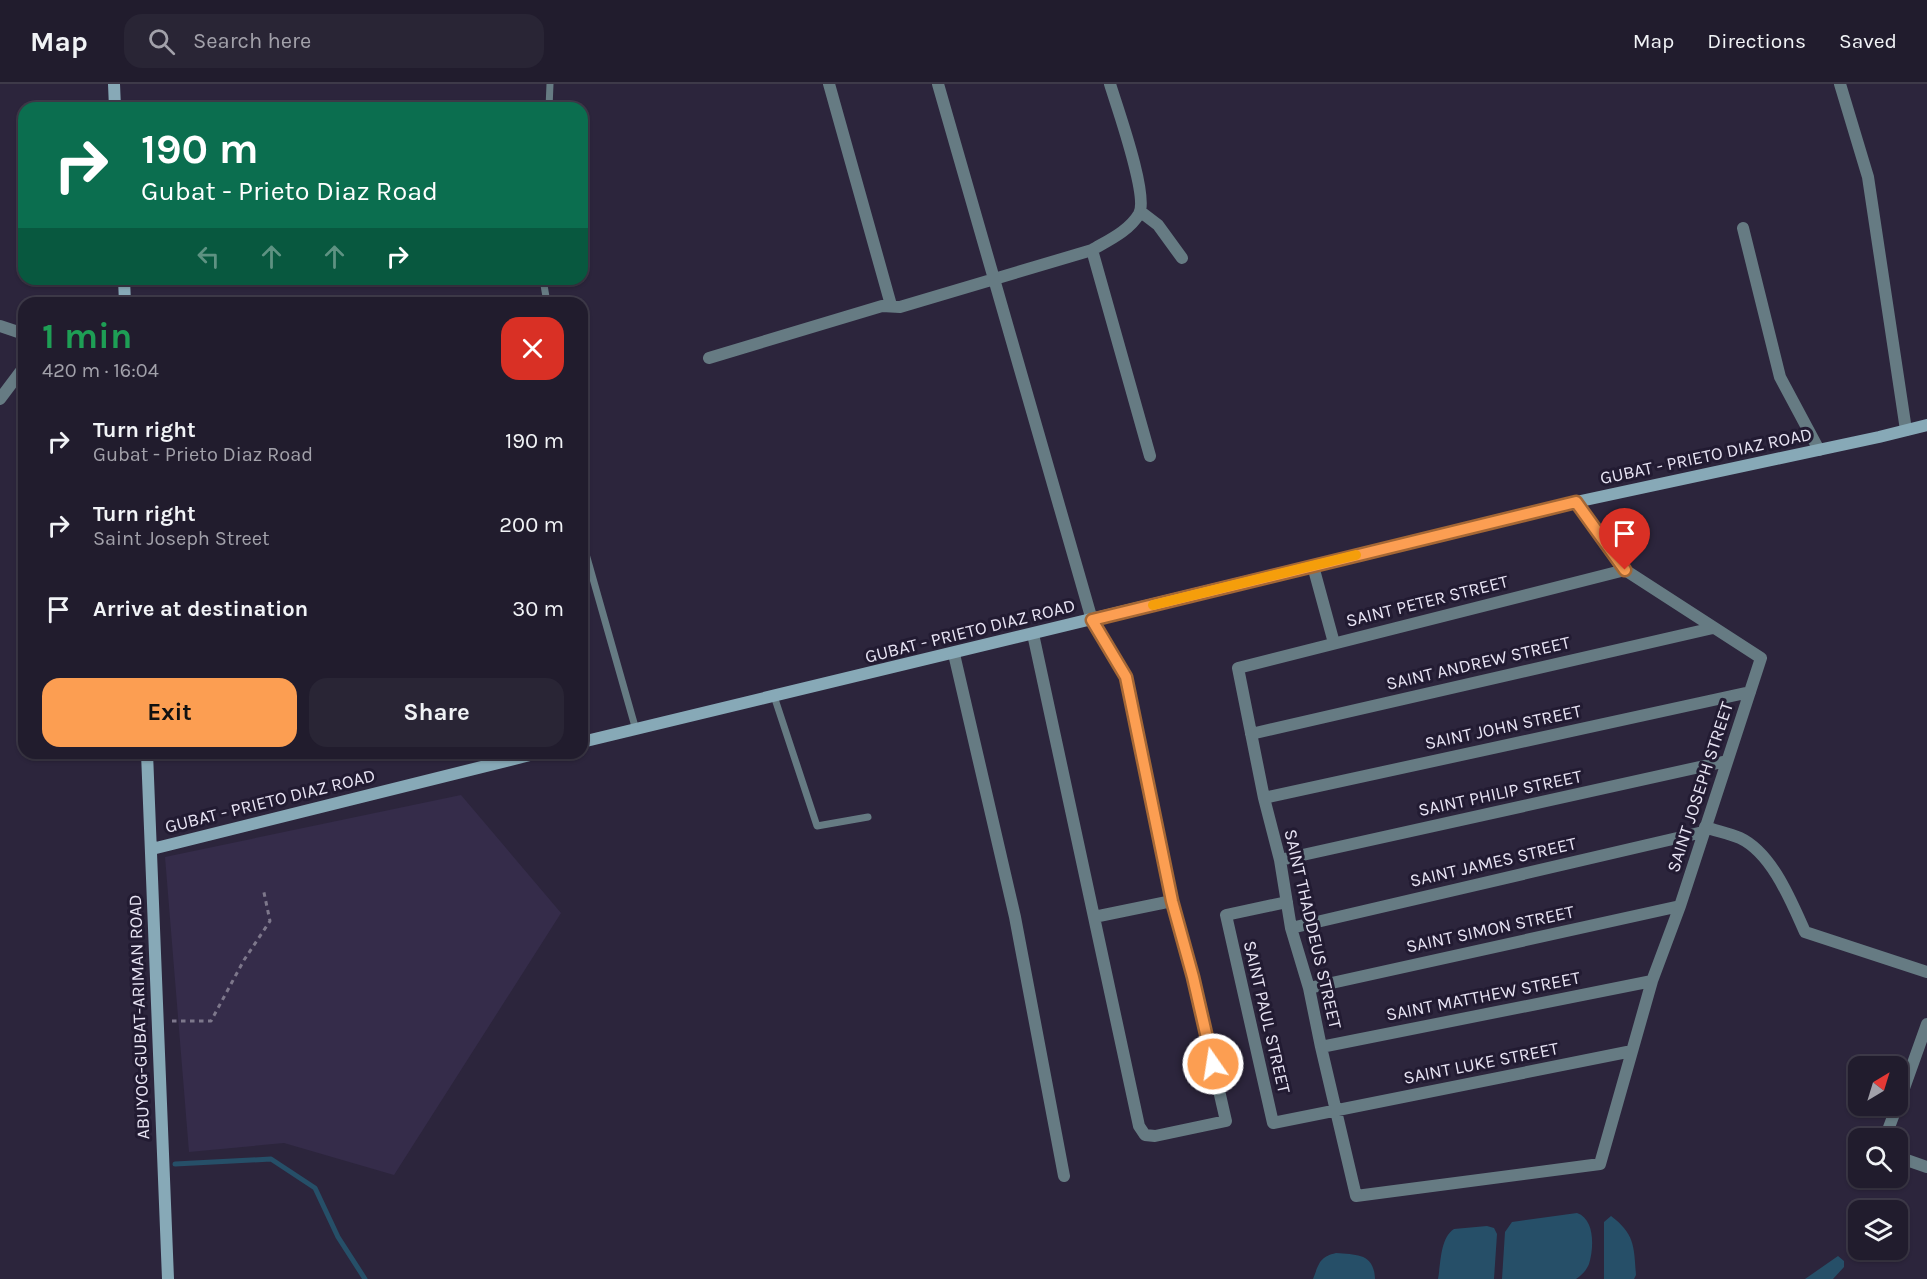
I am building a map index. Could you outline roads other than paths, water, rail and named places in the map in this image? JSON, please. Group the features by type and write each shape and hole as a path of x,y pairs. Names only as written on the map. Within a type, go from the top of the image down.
{"main road":[{"path":"114,84 115,102"},
{"name":"GUBAT - PRIETO DIAZ ROAD","path":"588,741 1576,502 1927,425"},
{"name":"ABUYOG-GUBAT-ARIMAN ROAD","path":"147,759 168,1279"},
{"name":"GUBAT - PRIETO DIAZ ROAD","path":"152,849 514,759"}],"street":[{"path":"829,84 891,305"},
{"path":"938,84 1092,620 1126,677 1172,901 1193,977 1226,1121 1155,1136 1145,1135 1139,1126 1033,634"},
{"path":"709,358 882,306 900,307 1092,250 1126,230 1141,212 1141,190 1110,84"},
{"path":"1840,84 1868,177 1906,430"},
{"path":"1141,212 1158,225 1182,258"},
{"path":"1743,228 1780,377 1819,450"},
{"path":"1092,250 1150,456"},
{"path":"0,326 18,332"},
{"path":"0,399 18,375"},
{"name":"SAINT JOSEPH STREET","path":"1356,1196 1600,1164 1652,981 1680,906 1761,658 1625,570 1576,502"},
{"path":"1313,566 1334,643"},
{"name":"SAINT PETER STREET","path":"1238,668 1625,570"},
{"name":"SAINT ANDREW STREET","path":"1251,734 1713,628"},
{"path":"954,654 1015,917 1064,1176"},
{"name":"SAINT THADDEUS STREET","path":"1238,668 1264,798 1280,860 1291,928 1309,988 1356,1196"},
{"name":"SAINT JOHN STREET","path":"1264,798 1750,692"},
{"name":"SAINT PHILIP STREET","path":"1280,860 1726,761"},
{"path":"1704,829 1741,839 1764,855 1793,905 1805,932 1927,972"},
{"name":"SAINT JAMES STREET","path":"1291,928 1704,829"},
{"path":"1094,917 1172,901"},
{"name":"SAINT PAUL STREET","path":"1287,902 1226,915 1273,1123 1337,1109"},
{"name":"SAINT SIMON STREET","path":"1309,988 1680,906"},
{"name":"SAINT MATTHEW STREET","path":"1321,1047 1652,981"},
{"path":"1908,1075 1927,1024"},
{"name":"SAINT LUKE STREET","path":"1337,1109 1632,1052"},
{"path":"1908,1160 1927,1167"}],"lane":[{"path":"549,102 550,84"},
{"path":"588,561 636,730"},
{"path":"774,696 817,826 868,817"}],"water":[{"path":"1577,1213 1587,1221 1592,1235 1589,1264 1580,1276 1576,1279 1502,1279 1505,1232 1512,1222"},
{"path":"1611,1216 1625,1229 1632,1242 1635,1256 1636,1275 1634,1279 1604,1279 1604,1222"},
{"path":"1487,1226 1494,1228 1497,1234 1494,1279 1438,1279 1442,1251 1449,1233 1454,1229"},
{"path":"1336,1253 1357,1255 1368,1260 1374,1270 1375,1279 1313,1279 1323,1259"},
{"path":"1838,1256 1844,1261 1844,1267 1833,1279 1805,1279"}],"waterway":[{"path":"175,1164 271,1159 315,1188 338,1237 365,1279"}]}
